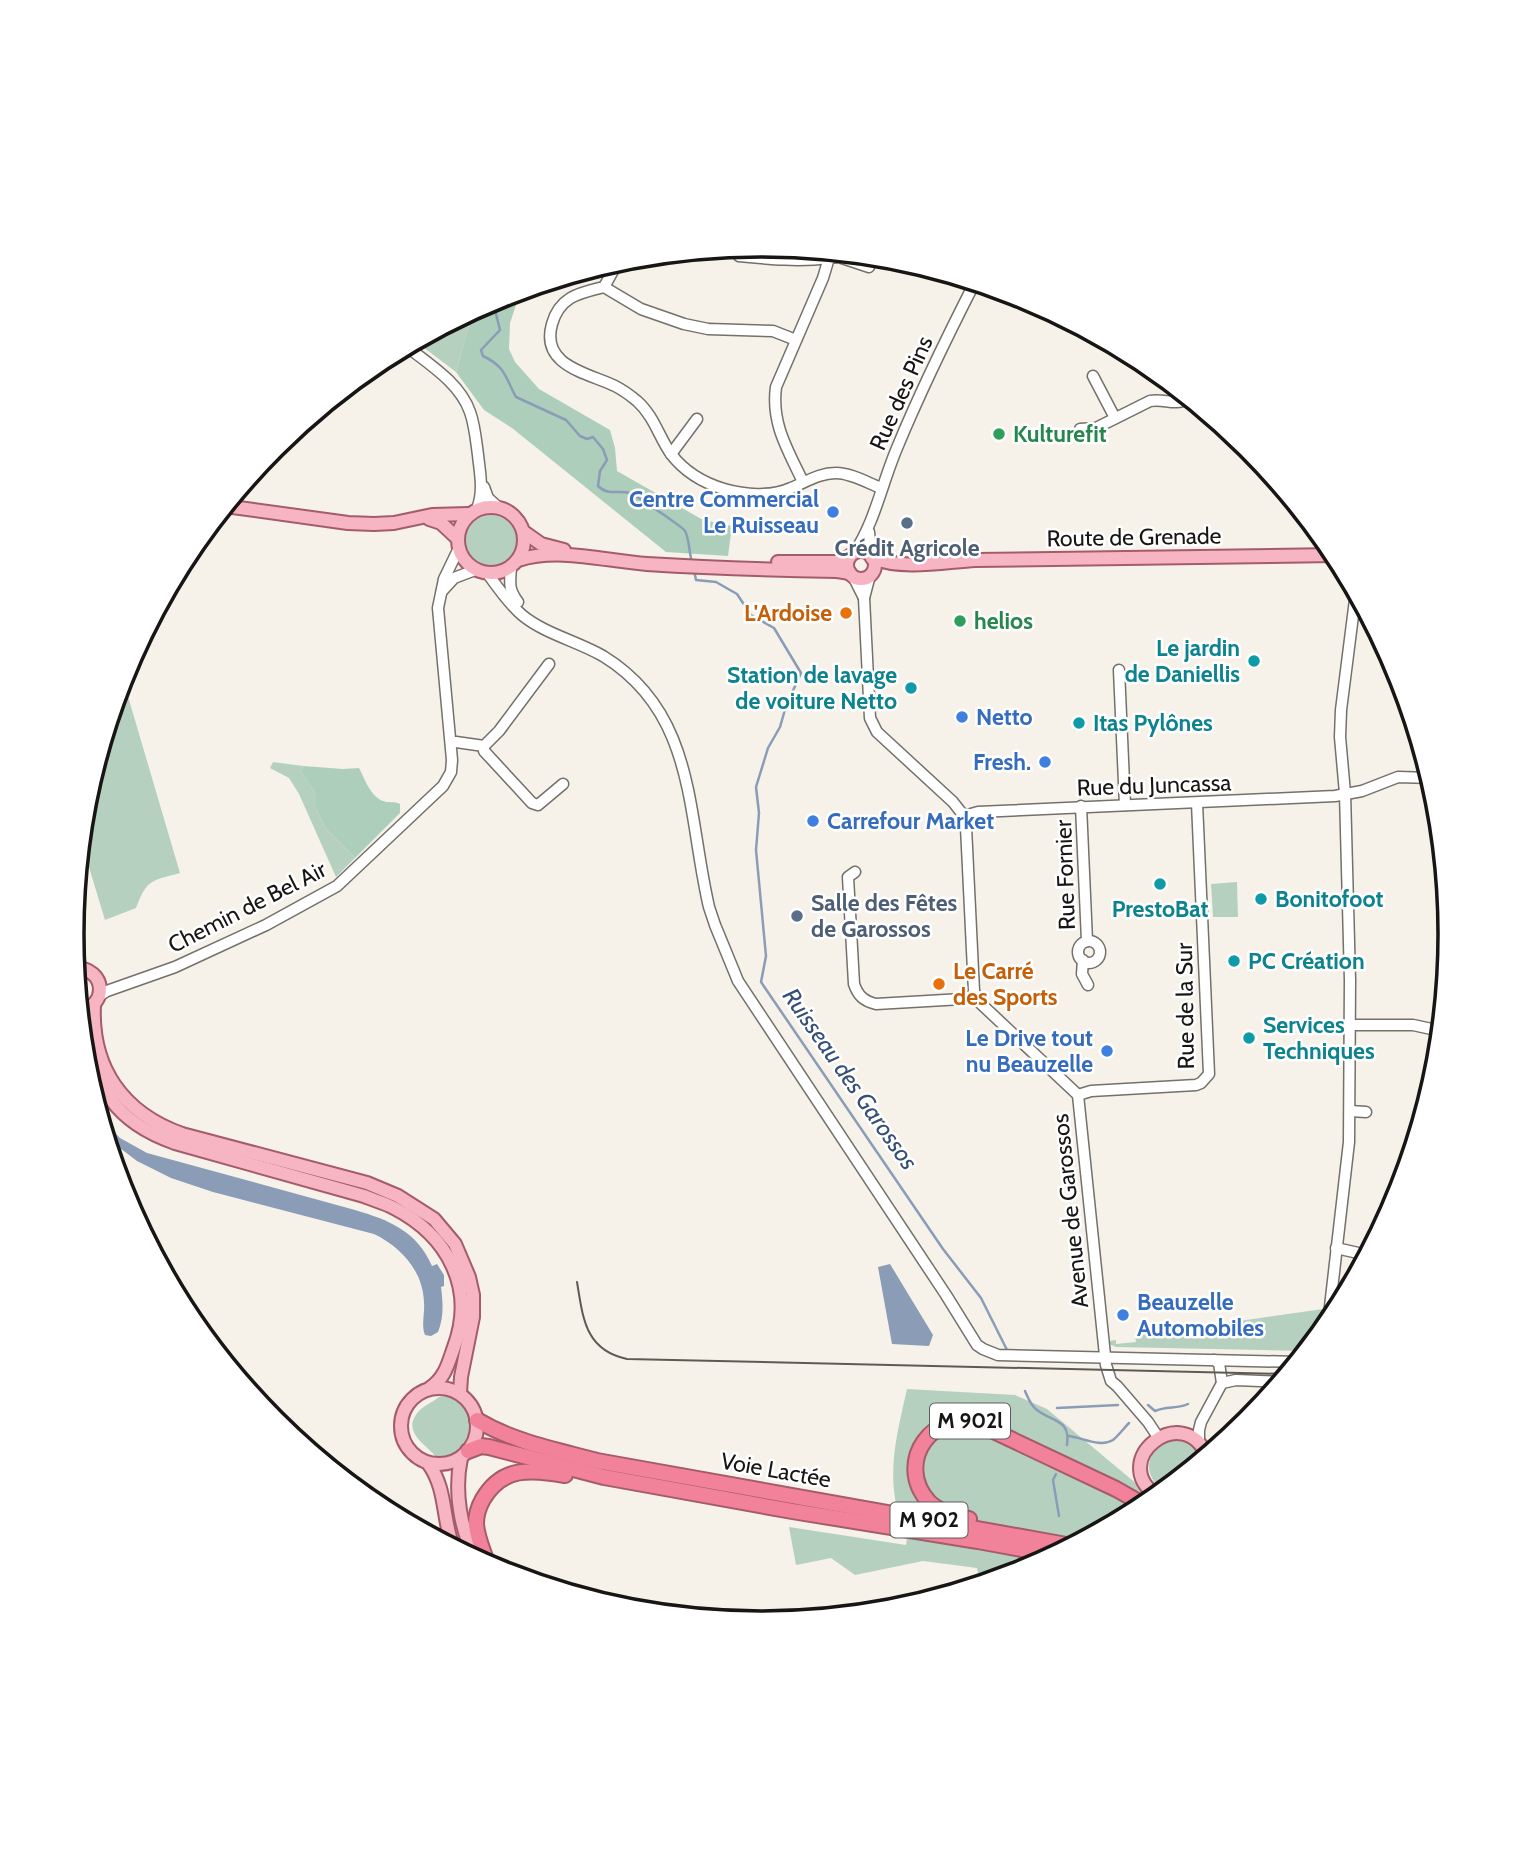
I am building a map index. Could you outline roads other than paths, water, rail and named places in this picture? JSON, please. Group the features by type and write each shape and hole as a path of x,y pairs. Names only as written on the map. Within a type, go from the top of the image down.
{"highway":[{"name":"Voie Lactée","path":"477,1420 499,1433 530,1444 653,1472 1056,1543"},
{"name":"M 902l","path":"997,1532 993,1526 951,1514 931,1504 920,1488 916,1468 919,1450 924,1440 941,1426 961,1420 973,1422 1134,1499"},
{"name":"Voie Lactée","path":"464,1455 481,1446 489,1447 604,1477 1036,1552"},
{"path":"483,1550 477,1534 478,1512 489,1490 500,1480 517,1472 534,1470 611,1483 660,1487"}],"main road":[{"path":"236,507 361,524 394,523 473,512 488,506 498,507 510,512 519,521 524,532 524,547 514,564"},
{"path":"458,544 461,525 473,512"},
{"path":"422,518 442,523 458,544 464,561 481,572 500,573 539,554 644,564 702,567 837,571 862,579 870,575 874,566 872,557 863,551 836,562 730,562 702,567"},
{"path":"524,532 541,544 595,558"},
{"path":"851,575 847,565 852,555"},
{"name":"Route de Grenade","path":"872,557 888,563 933,564 975,560 1322,555"},
{"name":"Route de Grenade","path":"870,575 933,564"},
{"path":"85,970 93,974 99,982 93,1024 107,1074 127,1102 144,1116 182,1134 367,1183 398,1196 434,1219 455,1244 469,1277 473,1296 473,1317 460,1393"},
{"path":"88,1008 97,1000"},
{"path":"102,1086 120,1111 160,1138 363,1196 394,1208 427,1230 447,1253 462,1294 463,1311 458,1338 445,1372 439,1382 416,1395 407,1404 400,1427 402,1439 417,1458 439,1465 450,1463 464,1455 474,1442 477,1420 468,1400 460,1393 451,1389 430,1388"},
{"path":"1148,1489 1141,1472 1141,1461 1145,1450 1158,1437 1179,1433 1190,1437 1202,1447"},
{"path":"464,1455 458,1486 459,1506 470,1545"},
{"path":"428,1463 439,1480 449,1534"}],"street":[{"path":"758,257 815,259"},
{"path":"803,482 780,434 775,414 776,387 828,261"},
{"path":"864,265 869,267"},
{"path":"611,274 604,286 570,297 562,304 554,315 550,331 551,344 558,358 572,369 617,387 639,402 652,419 671,454 685,469 703,481 751,494 777,493 825,474 839,473 881,488"},
{"path":"604,286 641,309 684,324 723,331 773,331 796,340"},
{"name":"Rue des Pins","path":"852,555 868,530 881,488 917,400 971,291"},
{"path":"414,353 442,374 465,400 470,412 482,495 473,512"},
{"path":"1093,376 1115,418"},
{"path":"1080,429 1096,428 1150,401 1180,403"},
{"path":"671,454 697,419"},
{"path":"481,480 488,498 498,507"},
{"name":"Rue des Pins","path":"868,530 872,557"},
{"name":"Chemin de Bel Air","path":"97,1000 116,988 175,967 266,925 337,886 443,786 451,772 438,608 444,579 458,544"},
{"path":"514,564 509,583 512,593 536,624"},
{"path":"442,592 460,574 481,572 522,615 552,633 586,647 620,668 653,701 675,740 685,773 709,907 738,981 916,1248 977,1345 991,1354 998,1355 1285,1362"},
{"path":"851,575 864,598"},
{"path":"855,872 848,877 854,984 858,994 866,1001 876,1003 962,999 975,995 964,816 953,802 872,726 864,598 870,575"},
{"path":"1331,1299 1348,1162 1350,1111 1345,793 1340,737 1354,608"},
{"path":"549,664 485,746 484,751 532,803 538,805 563,784"},
{"path":"1119,670 1125,805"},
{"path":"450,743 485,746"},
{"name":"Rue du Juncassa","path":"964,816 978,812 1081,806 1335,796 1362,791 1398,777 1419,778"},
{"name":"Rue de la Sur","path":"1078,1095 1091,1091 1196,1085 1209,1074 1197,803"},
{"name":"Rue Fornier","path":"1081,806 1087,941"},
{"path":"1087,941 1097,944 1100,954 1093,961 1083,960 1078,951 1081,945 1087,941"},
{"name":"Rue Fornier","path":"1083,960 1082,974 1088,985"},
{"path":"99,982 116,988"},
{"name":"Avenue de Garossos","path":"975,995 982,1006 1078,1095 1105,1358 1111,1381 1158,1437"},
{"path":"1350,1025 1413,1025 1431,1029"},
{"path":"1350,1111 1366,1112"},
{"path":"1336,1248 1357,1253"},
{"path":"1199,1443 1201,1422 1222,1383 1219,1363 1214,1360"},
{"path":"1222,1383 1236,1380 1269,1381"}],"water":[{"path":"114,1132 147,1153 355,1210 401,1229 418,1244 432,1266 437,1264 444,1275 444,1286 441,1287 442,1316 438,1332 431,1336 425,1335 420,1280 409,1261 384,1239 374,1234 213,1192 171,1178 137,1161 118,1147"},
{"path":"890,1264 933,1335 929,1346 892,1344 878,1267"}],"waterway":[{"name":"Ruisseau des Garossos","path":"495,312 500,330 481,350 483,356 501,369 516,397 566,420 580,436 587,439 593,437 603,449 607,460 600,471 598,486 609,492 630,493 683,529 691,558"},
{"name":"Ruisseau des Garossos","path":"694,570 696,580 716,582 737,594 751,615 774,628 801,673 780,727 768,748 756,787 759,813 756,850 766,956 761,982 943,1249 981,1298 1007,1350"},
{"name":"Ruisseau des Garossos","path":"1025,1391 1035,1408 1063,1426 1066,1430 1067,1445"},
{"path":"1148,1405 1155,1411 1188,1404"},
{"path":"1057,1408 1118,1405"},
{"path":"1068,1436 1096,1443 1108,1442 1129,1423"},
{"name":"Ruisseau des Garossos","path":"1056,1474 1053,1480 1059,1516"}],"tram line":[{"path":"577,1282 588,1331 602,1348 627,1359 1275,1374"}],"place":[{"name":"Kulturefit","path":"999,434"},
{"name":"Centre Commercial Le Ruisseau","path":"833,512"},
{"name":"Crédit Agricole","path":"907,523"},
{"name":"L'Ardoise","path":"846,613"},
{"name":"helios","path":"960,621"},
{"name":"Le jardin de Daniellis","path":"1254,661"},
{"name":"Station de lavage de voiture Netto","path":"911,688"},
{"name":"Netto","path":"962,717"},
{"name":"Itas Pylônes","path":"1079,723"},
{"name":"Fresh.","path":"1045,762"},
{"name":"Carrefour Market","path":"813,821"},
{"name":"PrestoBat","path":"1160,884"},
{"name":"Bonitofoot","path":"1261,899"},
{"name":"Salle des Fêtes de Garossos","path":"797,916"},
{"name":"PC Création","path":"1234,961"},
{"name":"Le Carré des Sports","path":"939,984"},
{"name":"Services Techniques","path":"1249,1038"},
{"name":"Le Drive tout nu Beauzelle","path":"1107,1051"},
{"name":"Beauzelle Automobiles","path":"1123,1315"}]}
